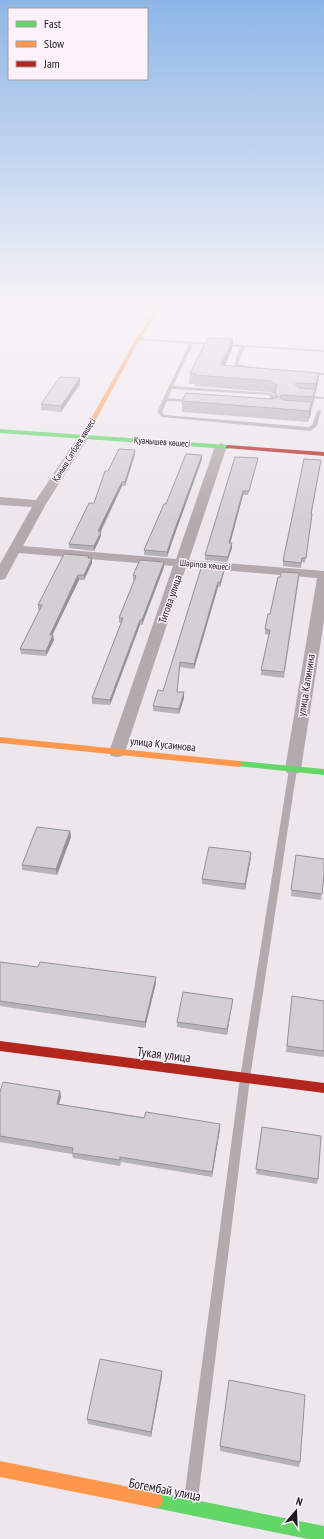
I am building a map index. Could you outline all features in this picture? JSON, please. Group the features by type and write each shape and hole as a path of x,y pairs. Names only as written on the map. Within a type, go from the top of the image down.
{"street":[{"name":"Қаныш Сәтбаев көшесі","path":"0,576 40,504 84,436 117,377"},
{"name":"Қуанышев көшесі","path":"0,431 324,454"},
{"name":"Титова улица","path":"117,752 221,446"},
{"path":"0,501 40,504"},
{"name":"Шәріпов көшесі","path":"15,549 324,576"},
{"name":"улица Калинина","path":"293,769 324,576"},
{"name":"улица Кусаинова","path":"0,740 324,772"},
{"name":"Тукая улица","path":"0,1046 324,1088"},
{"name":"Богембай улица","path":"0,1469 324,1534"}],"lane":[{"path":"175,377 159,412 164,416 310,429 314,426 321,411 312,410"},
{"path":"170,387 272,395 273,407 263,406"},
{"path":"228,398 230,392"},
{"path":"298,396 324,398"},
{"path":"165,399 195,401"},
{"path":"189,1507 245,1078 293,769"}],"building":[{"path":"60,377 80,378 61,406 41,404"},
{"path":"218,377 318,377 316,384 295,384 299,388 315,389 313,397 280,396 282,400 312,402 309,411 182,401 186,393 271,399 278,397 275,393 277,385 271,381"},
{"path":"119,449 135,450 125,482 122,482 98,531 101,532 94,546 69,544 89,503 94,503 105,471 108,471"},
{"path":"186,454 202,455 167,552 144,550 164,504 166,504"},
{"path":"235,457 258,458 249,491 243,491 229,543 232,543 228,557 205,555"},
{"path":"304,459 321,460 311,514 306,558 302,558 301,563 283,561"},
{"path":"64,554 89,556 88,558 92,558 84,575 78,575 50,635 53,635 46,651 20,649 42,605 38,605"},
{"path":"140,560 164,562 142,620 140,620 110,700 92,698 123,618 119,618 136,576 133,575"},
{"path":"202,565 225,567 220,583 218,582 194,664 180,662 177,692 184,692 179,709 153,706 158,690 163,691"},
{"path":"281,572 299,573 284,672 261,670 270,630 265,629 268,614 270,614 278,577 280,577"},
{"path":"37,827 70,831 56,869 22,865"},
{"path":"209,847 251,852 245,884 202,879"},
{"path":"296,855 324,859 322,894 291,890"},
{"path":"0,962 38,967 40,962 156,977 145,1022 0,1001"},
{"path":"183,992 233,999 227,1029 177,1022"},
{"path":"292,996 324,1001 324,1051 287,1046"},
{"path":"3,1082 60,1091 57,1104 144,1118 146,1112 220,1124 212,1172 120,1157 120,1160 72,1153 73,1148 0,1136 0,1092"},
{"path":"262,1127 321,1136 318,1179 256,1169"},
{"path":"100,1359 162,1371 151,1432 87,1419"},
{"path":"229,1380 305,1395 300,1462 220,1446"}],"traffic: fast":[{"path":"0,431 228,447"},
{"path":"239,764 324,772"},
{"path":"155,1500 324,1534"}],"traffic: slow":[{"path":"84,436 117,377"},
{"path":"0,740 239,764"},
{"path":"0,1469 155,1500"}],"traffic: jam":[{"path":"228,447 324,454"},
{"path":"0,1046 324,1088"}]}
